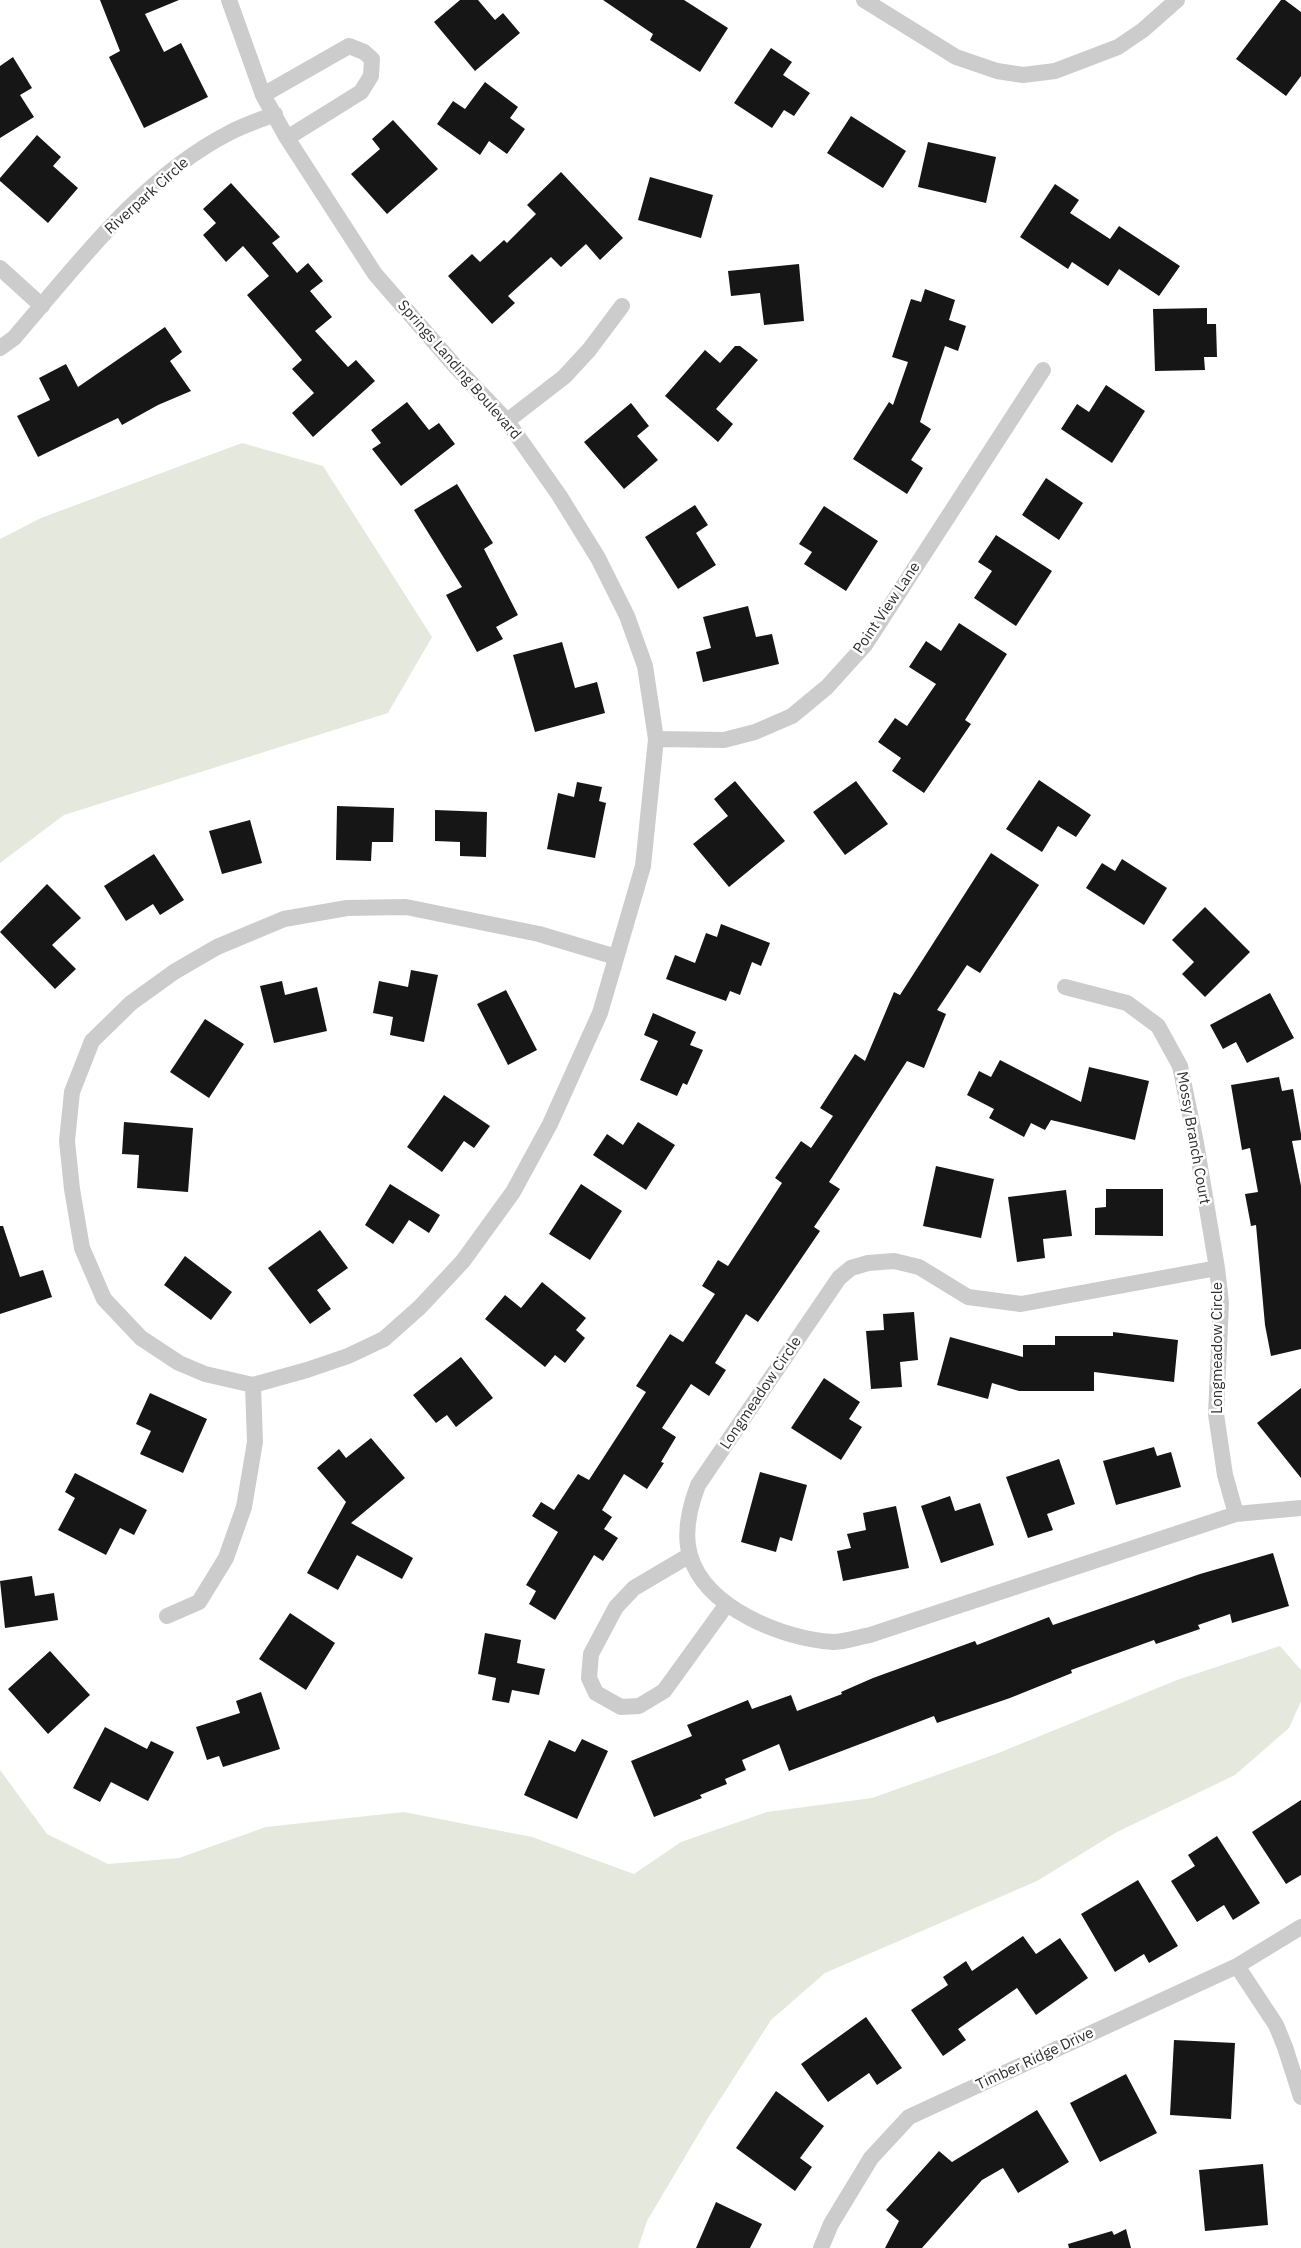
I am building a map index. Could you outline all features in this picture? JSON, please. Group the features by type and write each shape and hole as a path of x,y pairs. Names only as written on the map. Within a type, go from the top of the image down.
{"street":[{"name":"Springs Landing Boulevard","path":"229,0 263,95 287,138 376,274 448,359 507,421 559,495 598,558 627,616 644,666 656,739 644,866 600,1013 550,1124 513,1192 463,1261 420,1307 384,1339 348,1356 307,1370 253,1384 205,1374 179,1363 141,1338 104,1299 82,1248 67,1141 72,1092 92,1042 131,1002 174,972 217,947 284,919 347,908 406,907 540,934 616,957"},
{"path":"864,0 956,57 997,71 1023,74 1055,71 1118,47 1143,30 1177,0"},
{"path":"263,95 349,46 364,52 372,59 371,76 361,92 287,138"},
{"name":"Riverpark Circle","path":"0,348 14,338 120,216 191,156 230,133 275,114"},
{"path":"0,268 42,306"},
{"path":"507,421 564,377 589,350 622,306"},
{"name":"Point View Lane","path":"656,739 724,740 754,732 792,716 827,687 865,645 1043,370"},
{"name":"Mossy Branch Court","path":"1065,987 1127,1003 1158,1026 1180,1066 1196,1143 1217,1268"},
{"name":"Longmeadow Circle","path":"1236,1514 1225,1475 1216,1414 1221,1303 1217,1268 1021,1304 968,1297 919,1267 894,1261 868,1263 851,1268 839,1278 698,1485 688,1512 690,1555 703,1583 727,1604 756,1621 794,1636 834,1642 870,1635 1236,1514 1301,1508"},
{"path":"167,1616 200,1602 226,1558 244,1507 255,1442 253,1384"},
{"path":"690,1555 634,1588 616,1607 591,1654 589,1678 596,1693 621,1707 639,1706 664,1692 727,1604"},
{"name":"Timber Ridge Drive","path":"821,2248 831,2224 871,2158 909,2117 1237,1966 1301,1927"},
{"path":"1237,1966 1276,2025 1286,2047 1301,2098"}],"shaded area":[{"path":"242,443 323,466 432,637 388,713 64,815 0,863 0,539 41,518"},
{"path":"1280,1646 1301,1670 1301,1701 1289,1728 1235,1775 1117,1832 1037,1881 825,1973 771,2020 708,2118 647,2221 638,2248 0,2248 0,1770 47,1834 108,1864 179,1858 266,1827 404,1812 532,1837 634,1874 681,1842 767,1812 872,1798 996,1754 1177,1680"}],"building":[{"path":"100,0 179,0 145,14 164,52 181,43 208,97 144,128 109,57 120,51"},
{"path":"460,0 478,0 495,20 503,13 520,33 475,71 434,22"},
{"path":"603,0 684,0 728,28 700,72 650,40 653,34"},
{"path":"1281,0 1285,0 1301,12 1301,76 1286,96 1236,59"},
{"path":"771,48 792,62 783,75 810,93 794,116 784,110 772,128 734,103"},
{"path":"13,57 32,88 20,95 34,117 0,138 0,66"},
{"path":"485,82 518,107 510,118 525,129 507,154 489,141 480,155 437,124 453,101 465,109"},
{"path":"851,116 906,151 883,188 827,153"},
{"path":"393,120 438,169 387,214 351,174 380,149 372,139"},
{"path":"37,135 61,157 53,166 78,188 48,223 0,181 0,178"},
{"path":"928,142 996,157 986,203 918,187"},
{"path":"561,172 623,238 600,260 586,244 561,267 551,257 508,296 515,303 492,324 448,276 472,254 480,262 504,240 507,243 536,214 527,205"},
{"path":"650,177 713,195 701,238 638,220"},
{"path":"231,183 280,237 272,243 297,273 308,263 323,281 310,291 332,317 315,331 348,367 356,360 375,381 313,437 292,413 314,393 292,369 302,360 247,295 269,276 243,246 226,262 203,235 216,223 203,209"},
{"path":"1055,184 1079,200 1070,213 1110,239 1119,226 1180,266 1159,296 1119,269 1108,286 1072,262 1068,269 1020,237"},
{"path":"799,264 804,321 764,325 760,293 731,296 728,271"},
{"path":"925,289 955,300 949,320 966,326 958,351 945,346 920,422 931,429 911,460 923,468 907,494 853,459 889,402 893,405 908,362 892,357 911,299 921,302"},
{"path":"1207,308 1207,324 1216,324 1217,357 1204,357 1205,370 1155,371 1153,309"},
{"path":"165,327 182,352 170,361 191,391 158,405 122,425 118,418 38,457 17,416 50,400 39,378 66,364 78,387"},
{"path":"735,346 740,346 758,360 716,409 733,424 718,442 665,396 705,350 720,363"},
{"path":"1106,385 1145,411 1112,463 1061,429 1077,404 1089,412"},
{"path":"407,402 429,430 439,423 455,444 401,486 372,449 381,443 371,430"},
{"path":"631,403 649,426 637,436 658,460 624,489 584,442"},
{"path":"1046,478 1083,503 1059,540 1022,515"},
{"path":"457,484 493,543 484,549 518,615 496,627 503,639 477,652 446,595 462,587 414,510"},
{"path":"695,505 708,525 696,533 716,565 678,589 645,537"},
{"path":"824,506 878,541 846,591 804,564 812,552 799,544"},
{"path":"996,535 1052,571 1016,626 974,598 992,571 978,562"},
{"path":"748,606 756,637 772,634 779,664 703,682 696,652 711,648 703,617"},
{"path":"959,623 1007,654 965,720 971,724 924,793 892,771 901,758 878,742 895,718 907,726 936,684 909,667 926,641 941,651"},
{"path":"562,642 575,688 597,682 605,713 535,732 513,655"},
{"path":"1039,780 1091,815 1076,837 1058,826 1042,852 1006,829"},
{"path":"735,781 785,841 729,887 693,844 728,816 714,799"},
{"path":"856,781 888,824 845,855 813,812"},
{"path":"577,782 602,787 599,801 606,803 595,858 547,849 558,793 574,797"},
{"path":"337,806 394,808 393,842 372,842 371,861 336,860"},
{"path":"435,810 487,812 486,857 460,856 460,842 435,841"},
{"path":"250,820 262,863 222,874 209,831"},
{"path":"991,853 1039,885 980,973 967,965 937,1010 946,1014 924,1068 907,1061 829,1182 840,1189 814,1227 820,1231 758,1322 746,1314 715,1363 726,1370 709,1396 691,1384 662,1428 676,1437 661,1462 664,1463 647,1489 624,1474 602,1510 612,1517 604,1529 618,1538 603,1561 594,1555 555,1620 529,1604 536,1591 526,1585 558,1532 532,1516 541,1502 554,1510 578,1474 589,1480 646,1392 636,1386 670,1334 683,1342 715,1294 702,1286 718,1260 728,1266 782,1183 775,1178 801,1141 811,1148 833,1116 820,1108 855,1054 865,1061 894,992 900,995"},
{"path":"154,854 184,900 160,915 153,904 126,921 104,886"},
{"path":"1122,859 1167,888 1144,925 1086,888 1102,863 1115,871"},
{"path":"47,884 81,918 52,945 76,969 55,989 0,932"},
{"path":"1205,907 1250,952 1205,997 1182,974 1194,962 1172,940"},
{"path":"721,924 770,943 761,966 752,962 740,995 730,991 726,1001 666,979 675,955 695,963 706,933 717,937"},
{"path":"411,970 438,975 424,1042 390,1035 393,1017 373,1013 379,981 408,987"},
{"path":"282,981 285,995 317,987 327,1031 274,1043 260,986"},
{"path":"506,990 537,1050 508,1065 477,1004"},
{"path":"1270,993 1294,1038 1247,1063 1236,1042 1223,1049 1210,1025"},
{"path":"653,1013 696,1032 690,1045 703,1050 687,1085 683,1083 677,1096 640,1080 658,1041 644,1035"},
{"path":"205,1019 244,1044 209,1098 170,1072"},
{"path":"1000,1060 1081,1102 1089,1067 1149,1081 1135,1140 1051,1120 1045,1130 1031,1123 1024,1137 989,1118 994,1109 967,1095 979,1071 991,1077"},
{"path":"1279,1077 1282,1091 1293,1089 1301,1134 1301,1140 1292,1141 1301,1186 1301,1349 1271,1356 1265,1325 1256,1225 1251,1226 1245,1194 1258,1192 1250,1148 1242,1150 1231,1085"},
{"path":"444,1095 490,1126 474,1148 464,1141 442,1172 407,1147"},
{"path":"124,1122 193,1128 188,1192 137,1188 139,1155 122,1154"},
{"path":"638,1122 675,1145 646,1190 593,1155 607,1134 623,1145"},
{"path":"936,1166 994,1179 981,1238 923,1226"},
{"path":"390,1184 440,1215 429,1233 409,1220 393,1244 365,1225"},
{"path":"581,1184 622,1211 590,1260 549,1234"},
{"path":"1106,1189 1163,1189 1163,1236 1095,1235 1095,1208 1106,1207"},
{"path":"1066,1190 1072,1236 1043,1239 1045,1258 1017,1262 1008,1197"},
{"path":"0,1226 3,1226 20,1277 43,1270 52,1297 0,1314"},
{"path":"320,1230 348,1268 317,1290 331,1309 310,1324 268,1268"},
{"path":"185,1256 232,1292 211,1320 164,1285"},
{"path":"542,1282 586,1318 576,1330 585,1338 565,1363 555,1355 545,1367 485,1319 505,1295 521,1308"},
{"path":"914,1312 918,1360 900,1362 902,1387 871,1389 866,1331 884,1330 883,1314"},
{"path":"1113,1332 1178,1340 1174,1382 1094,1372 1094,1391 1019,1391 992,1383 988,1399 937,1385 950,1337 1023,1357 1023,1345 1055,1345 1055,1336 1113,1336"},
{"path":"461,1357 493,1398 456,1427 447,1415 436,1423 413,1395"},
{"path":"824,1378 860,1402 849,1419 862,1427 841,1460 791,1428"},
{"path":"1301,1388 1301,1478 1257,1423"},
{"path":"150,1393 207,1419 183,1473 140,1454 151,1431 136,1424"},
{"path":"371,1438 405,1478 351,1523 413,1558 402,1579 357,1555 338,1590 307,1573 346,1502 317,1468 339,1449 346,1458"},
{"path":"1154,1447 1157,1456 1171,1452 1181,1487 1116,1505 1103,1461"},
{"path":"1059,1459 1075,1504 1047,1514 1053,1530 1028,1538 1006,1477"},
{"path":"760,1472 807,1485 792,1541 780,1537 776,1552 741,1542"},
{"path":"75,1473 147,1510 134,1535 120,1528 106,1555 58,1530 75,1498 65,1492"},
{"path":"950,1496 955,1511 980,1503 994,1545 941,1563 921,1506"},
{"path":"896,1506 909,1568 843,1581 837,1551 851,1548 847,1534 866,1530 863,1513"},
{"path":"1273,1553 1289,1606 1232,1623 1230,1614 1198,1625 1200,1629 1156,1644 1154,1640 1071,1670 1072,1673 1010,1698 937,1723 934,1716 789,1771 779,1744 742,1760 746,1770 725,1779 727,1784 700,1795 702,1798 654,1817 631,1761 692,1736 687,1725 748,1700 752,1709 791,1695 797,1711 842,1694 841,1692 873,1678 975,1641 977,1645 1049,1617 1053,1625 1200,1574"},
{"path":"32,1576 35,1596 54,1593 58,1620 5,1628 0,1581"},
{"path":"290,1613 335,1643 306,1690 259,1659"},
{"path":"485,1633 521,1640 517,1663 545,1669 539,1695 512,1690 509,1703 492,1700 496,1678 478,1674"},
{"path":"50,1651 90,1695 48,1734 8,1689"},
{"path":"261,1692 280,1749 223,1767 219,1756 207,1760 196,1727 240,1713 236,1701"},
{"path":"105,1727 147,1749 151,1741 174,1752 148,1801 111,1782 100,1802 73,1788"},
{"path":"582,1739 608,1751 577,1819 524,1795 549,1740 575,1752"},
{"path":"1301,1800 1301,1875 1286,1884 1252,1832"},
{"path":"1217,1836 1260,1903 1233,1920 1224,1905 1197,1922 1171,1881 1195,1866 1188,1855"},
{"path":"1138,1880 1178,1946 1149,1963 1144,1954 1115,1972 1081,1914"},
{"path":"1023,1936 1036,1954 1060,1938 1088,1978 1036,2015 1017,1988 958,2029 966,2040 943,2056 911,2010 948,1985 943,1977 966,1961 972,1971"},
{"path":"866,2017 902,2068 877,2085 869,2073 828,2102 801,2064"},
{"path":"1174,2040 1235,2043 1231,2119 1170,2115"},
{"path":"1126,2074 1157,2133 1100,2162 1070,2103"},
{"path":"776,2091 824,2126 800,2158 812,2167 795,2191 736,2148"},
{"path":"1037,2110 1069,2162 1018,2193 1003,2168 982,2180 922,2248 885,2248 899,2221 886,2210 939,2151 952,2162"},
{"path":"1263,2164 1268,2225 1205,2231 1199,2170"},
{"path":"716,2202 762,2224 750,2248 696,2248"},
{"path":"1126,2229 1131,2248 1069,2248 1068,2244 1112,2231 1114,2235"}]}
